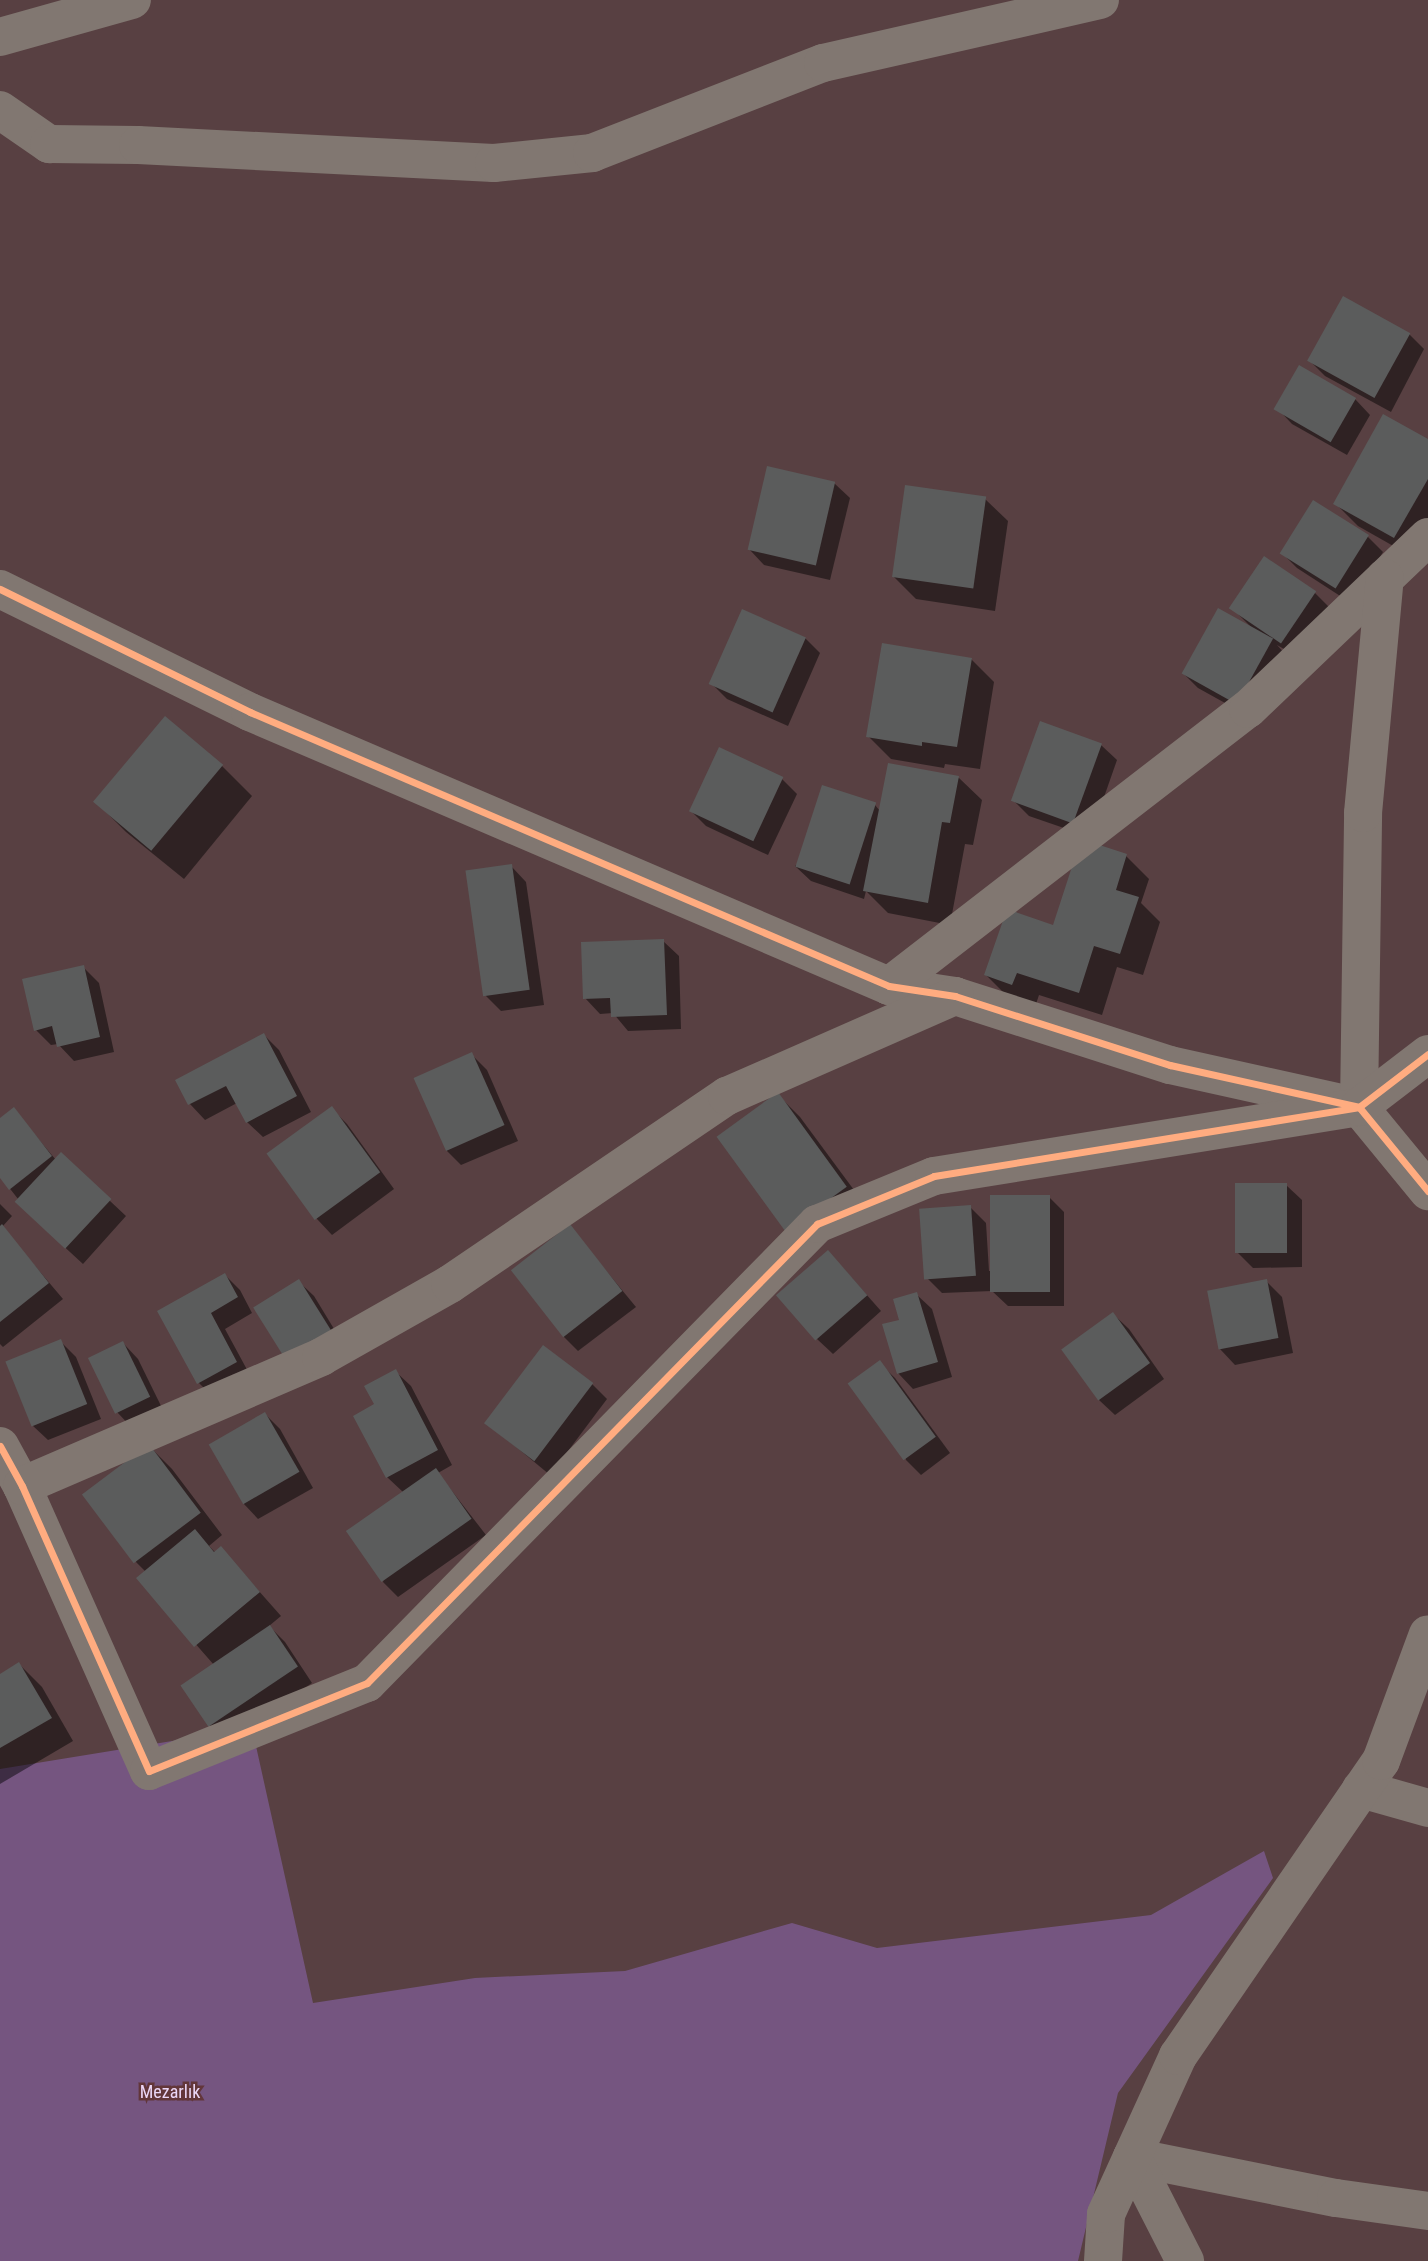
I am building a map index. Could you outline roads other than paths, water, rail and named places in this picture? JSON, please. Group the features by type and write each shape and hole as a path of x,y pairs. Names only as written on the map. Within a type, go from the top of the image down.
{"street":[{"path":"0,37 132,0"},
{"path":"0,110 49,144 138,145 494,163 568,156 592,153 823,63 1100,0"},
{"path":"889,986 1248,709 1428,537"},
{"path":"1359,1107 1363,813 1385,578"},
{"path":"0,589 250,712 889,986 955,996 1170,1065 1359,1107 1428,1191"},
{"path":"22,1486 321,1357 450,1284 727,1096 955,996"},
{"path":"0,1446 22,1486 149,1771 367,1684 817,1224 934,1177 1359,1107 1428,1054"},
{"path":"1103,2261 1106,2214 1178,2056 1381,1761 1428,1634"},
{"path":"1361,1789 1428,1808"},
{"path":"1132,2157 1336,2198 1428,2211"},
{"path":"1132,2157 1185,2261"}],"park label":[{"name":"Mezarlık","path":"170,2092"}]}
